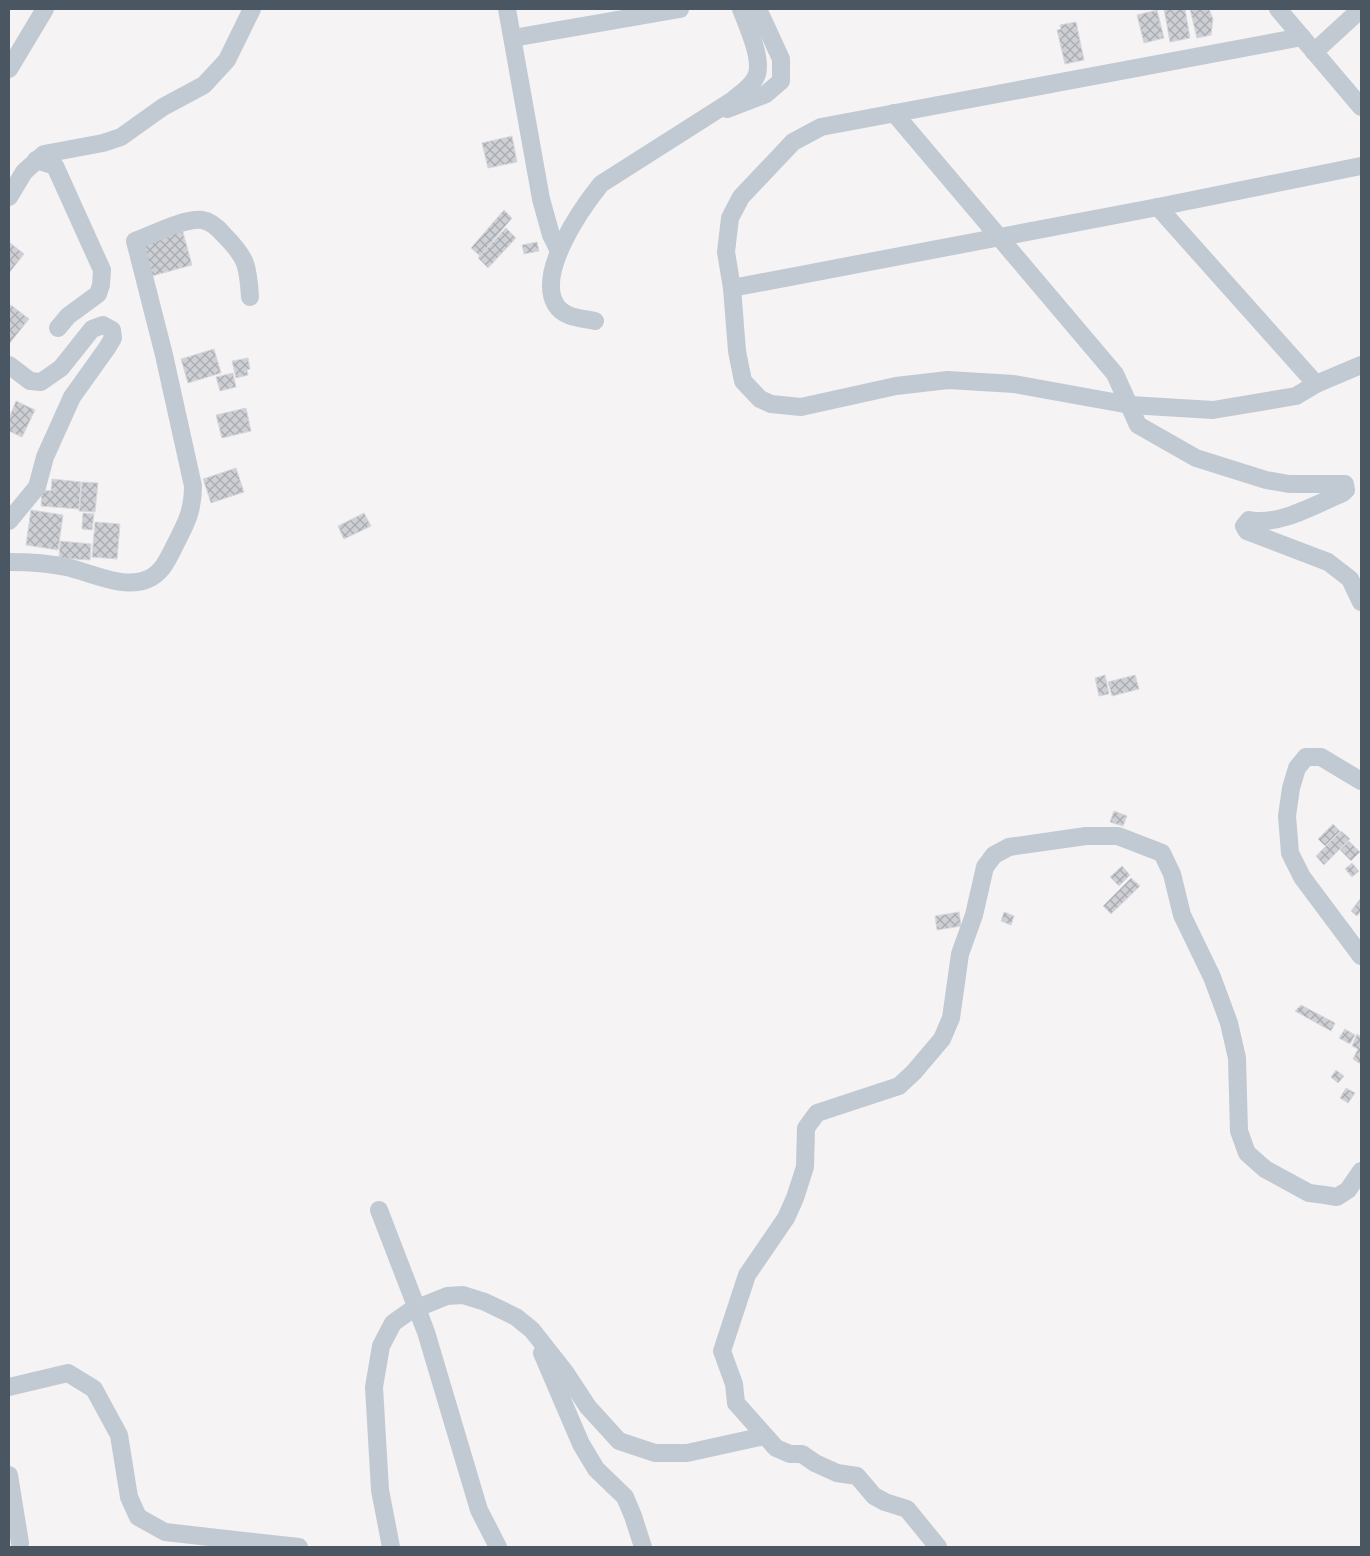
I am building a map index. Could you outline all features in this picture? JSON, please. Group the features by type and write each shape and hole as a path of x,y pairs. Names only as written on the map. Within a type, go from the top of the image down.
{"street":[{"path":"9,69 45,9"},
{"path":"9,197 24,172 44,154 104,143 121,137 163,107 204,85 227,60 252,9"},
{"path":"507,9 541,200 551,235 559,251"},
{"path":"513,38 680,9"},
{"path":"595,321 568,315 557,306 551,292 552,275 559,251 585,204 601,184 712,113 752,83 758,74 756,49 741,9"},
{"path":"712,113 754,100 766,94 781,81 781,59 758,9"},
{"path":"1278,9 1361,107"},
{"path":"1314,52 1361,9"},
{"path":"1302,37 821,127 793,142 741,197 730,218 726,252 732,288 737,351 743,381 760,399 771,404 801,407 896,386 948,380 1014,384 1130,405 1213,410 1296,396 1316,384 1361,364"},
{"path":"894,113 1115,374 1130,405 1134,419 1143,430 1196,458 1220,467 1289,484 1345,484 1346,490 1343,493 1276,520 1261,522 1249,520 1244,526 1246,531 1328,562 1350,579 1361,602"},
{"path":"36,160 55,166 102,270 98,294 68,316 58,328"},
{"path":"732,288 1158,207 1361,166"},
{"path":"1158,207 1316,384"},
{"path":"9,562 65,566 122,582 136,582 149,579 162,568 186,526 193,507 193,486 164,355 135,241 188,221 202,220 210,223 241,252 248,274 250,297"},
{"path":"9,365 30,381 41,382 62,368 92,329 103,325 112,330 113,338 72,397 45,457 37,487 9,521"},
{"path":"1361,781 1321,757 1306,757 1297,768 1287,816 1290,853 1302,877 1361,956"},
{"path":"938,1547 907,1508 885,1502 874,1496 857,1476 837,1472 815,1463 802,1454 790,1454 776,1448 736,1404 734,1384 722,1351 746,1275 786,1218 795,1198 805,1167 806,1128 817,1113 899,1086 914,1072 942,1039 951,1018 960,954 974,915 985,867 994,855 1009,847 1086,836 1118,836 1162,852 1172,874 1182,915 1212,977 1229,1023 1237,1058 1239,1131 1247,1153 1265,1169 1309,1193 1337,1197 1348,1190 1361,1171"},
{"path":"379,1210 417,1308 479,1510 498,1547"},
{"path":"391,1547 380,1490 374,1387 381,1346 393,1323 417,1308 447,1296 463,1295 516,1317 532,1330 565,1372 588,1407 619,1440 655,1453 687,1453 764,1436"},
{"path":"532,1330 582,1444 596,1469 625,1497 634,1516 643,1547"},
{"path":"9,1387 68,1373 94,1389 119,1435 129,1497 138,1517 164,1532 299,1547"},
{"path":"9,1475 16,1544"}],"building":[{"path":"1164,9 1185,9 1190,38 1170,42"},
{"path":"1190,9 1209,9 1213,19 1211,35 1197,38"},
{"path":"1157,10 1164,38 1144,43 1137,15"},
{"path":"1076,22 1084,60 1065,64 1057,30 1061,29 1060,25"},
{"path":"512,136 517,162 488,168 482,143"},
{"path":"504,210 512,218 480,256 471,248"},
{"path":"506,228 516,238 488,268 478,258"},
{"path":"182,229 192,265 152,276 142,241"},
{"path":"9,242 24,254 9,273"},
{"path":"537,242 539,251 524,254 522,245"},
{"path":"11,305 29,319 9,344 9,308"},
{"path":"214,349 221,373 188,383 181,359"},
{"path":"248,358 250,369 247,370 248,375 236,378 232,361"},
{"path":"233,373 236,387 220,391 216,377"},
{"path":"16,401 35,410 22,437 9,431 9,418"},
{"path":"246,408 251,431 222,438 216,415"},
{"path":"236,468 244,492 211,503 203,479"},
{"path":"52,479 81,482 79,509 41,506 42,490 51,491"},
{"path":"82,482 98,483 95,512 79,511"},
{"path":"31,510 63,515 58,550 26,545"},
{"path":"83,513 94,514 92,530 82,529"},
{"path":"364,513 371,526 344,539 338,526"},
{"path":"95,522 120,524 117,559 92,557"},
{"path":"60,541 91,544 90,560 59,558"},
{"path":"1105,675 1109,694 1099,696 1095,678"},
{"path":"1135,675 1139,689 1112,696 1108,682"},
{"path":"1114,811 1127,816 1123,826 1110,822"},
{"path":"1333,824 1340,831 1325,846 1318,839"},
{"path":"1341,831 1350,839 1324,865 1316,856"},
{"path":"1349,841 1360,852 1351,861 1340,850"},
{"path":"1352,863 1359,871 1352,877 1345,869"},
{"path":"1122,866 1130,875 1119,886 1110,877"},
{"path":"1131,878 1140,886 1111,914 1103,906"},
{"path":"1361,898 1361,911 1357,916 1351,911"},
{"path":"959,912 961,926 937,930 935,916"},
{"path":"1004,912 1014,916 1011,925 1001,921"},
{"path":"1301,1005 1335,1023 1331,1031 1295,1011"},
{"path":"1345,1029 1355,1035 1350,1044 1339,1038"},
{"path":"1357,1034 1361,1037 1361,1064 1353,1059 1358,1049 1352,1046"},
{"path":"1336,1070 1344,1076 1338,1083 1331,1077"},
{"path":"1346,1088 1355,1093 1348,1103 1340,1098"}]}
